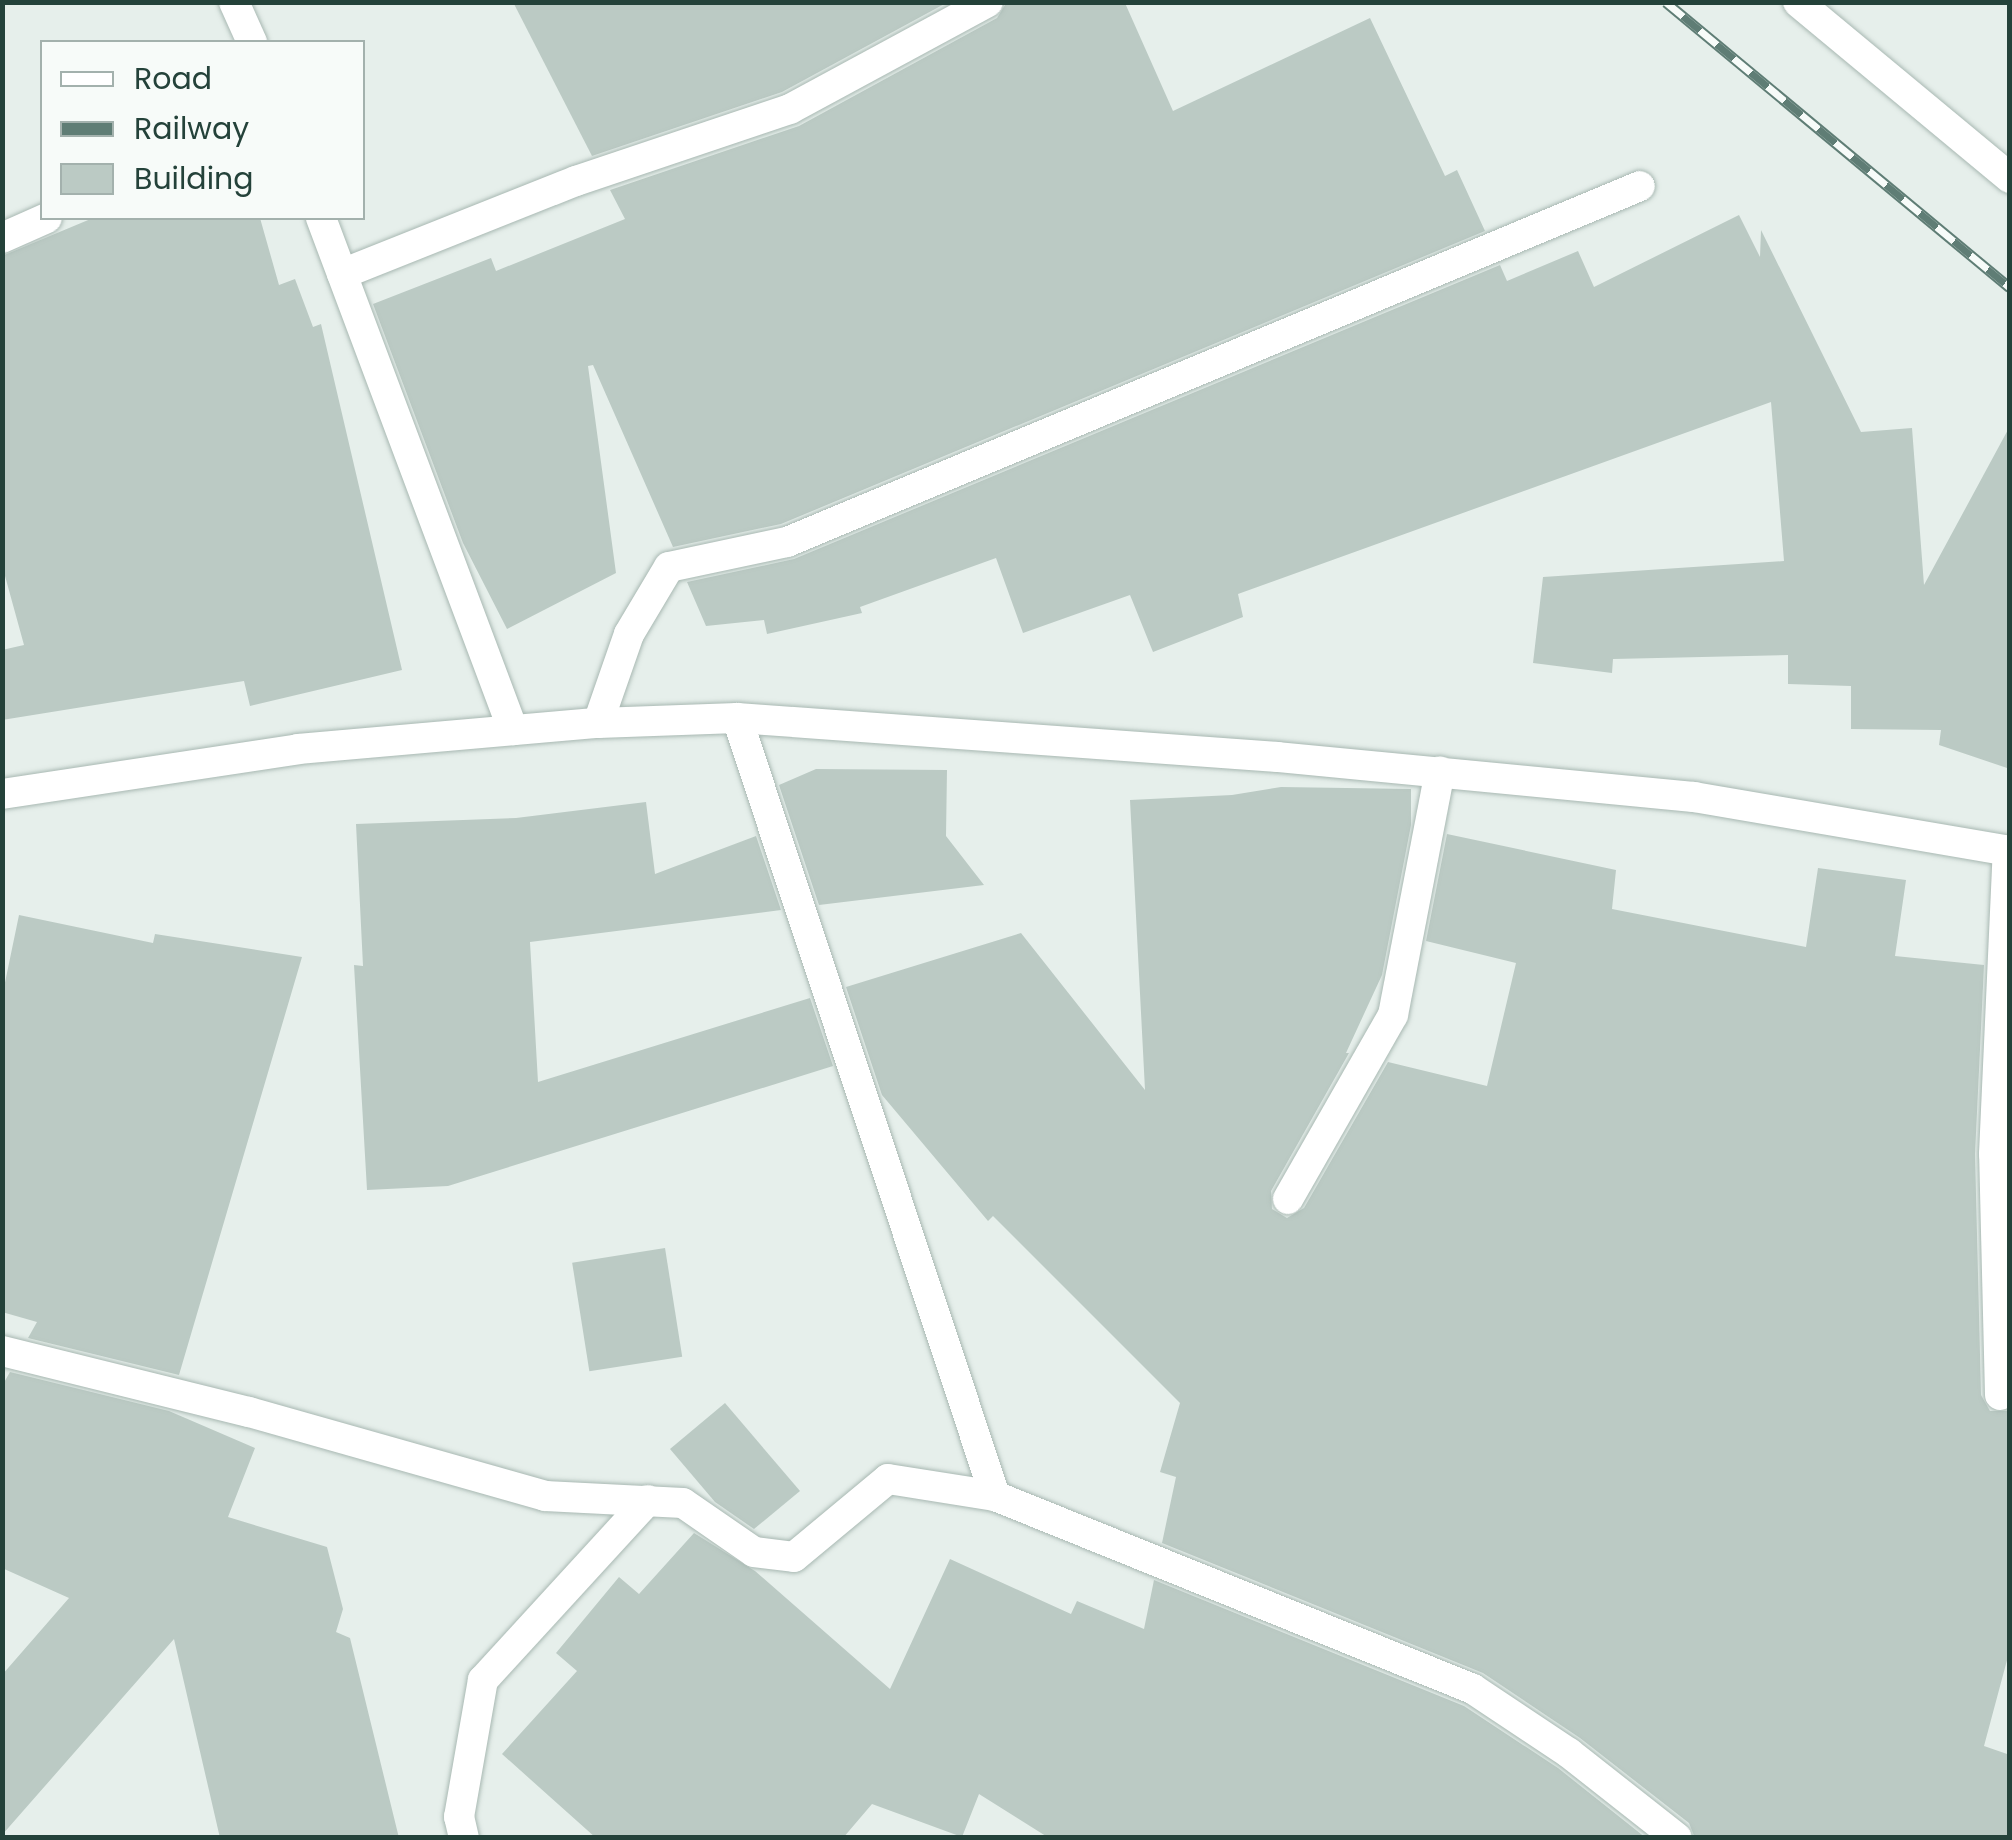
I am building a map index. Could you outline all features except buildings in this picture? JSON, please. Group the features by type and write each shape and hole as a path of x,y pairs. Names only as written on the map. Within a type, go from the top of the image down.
{"street":[{"path":"234,2 251,40"},
{"path":"342,274 576,181 790,109 988,2"},
{"path":"1798,2 2010,178"},
{"path":"598,723 629,634 669,567 787,542 1640,186"},
{"path":"2,238 42,220"},
{"path":"322,220 512,730"},
{"path":"736,718 995,1496"},
{"path":"2,794 298,749 598,723 736,718 1440,772 1694,797 2009,851 1994,1154 2000,1395"},
{"path":"1288,1199 1393,1016 1440,772"},
{"path":"2,1351 249,1412 545,1496 683,1503 754,1552 794,1558 888,1479 995,1496 1473,1689 1569,1753 1677,1838"},
{"path":"464,1838 458,1818 483,1680 648,1500"}],"railway":[{"path":"1666,2 2010,288"}]}
